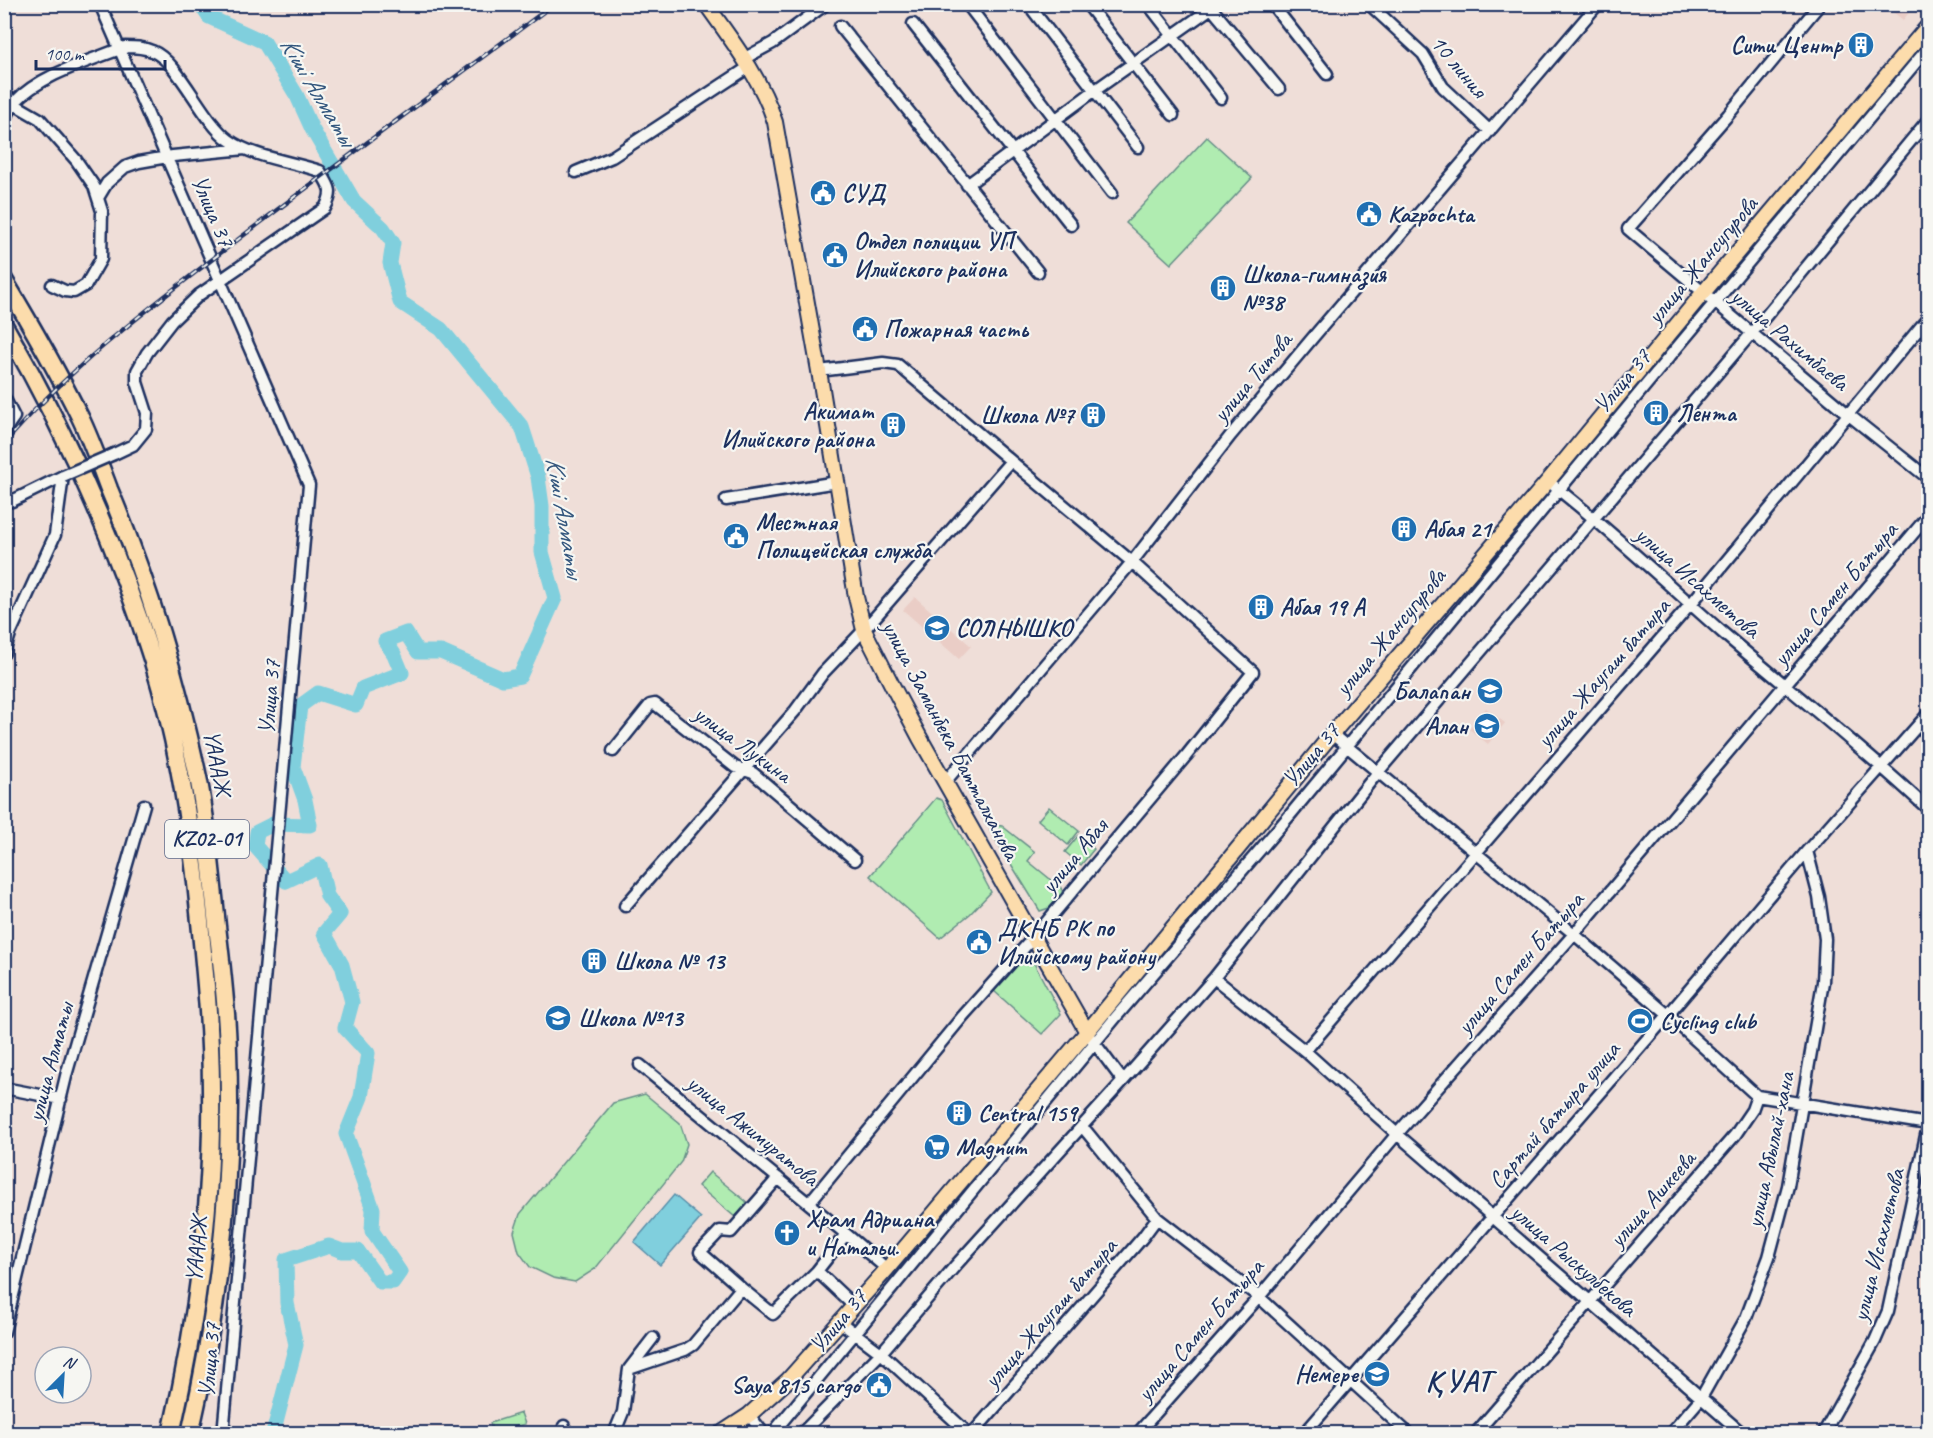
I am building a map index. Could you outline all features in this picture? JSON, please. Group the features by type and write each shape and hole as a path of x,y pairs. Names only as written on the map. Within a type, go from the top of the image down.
{"highway":[{"name":"ҮАААЖ","path":"4,280 48,356 81,420 131,541 166,647 184,717 205,817 225,1004 229,1091 225,1197 217,1284 190,1434"},
{"name":"ҮАААЖ","path":"4,325 52,413 88,486 125,576 154,665 176,758 195,866 205,972 211,1069 211,1116 206,1214 200,1269 189,1346 171,1434"}],"main road":[{"name":"улица Заманбека Батталханова","path":"706,4 760,85 775,122 856,597 864,630 945,782 1087,1032"},
{"name":"улица Жансугурова","path":"720,1434 749,1415 788,1380 887,1269 1087,1032 1332,734 1548,481 1703,293 1929,26"}],"street":[{"name":"Улица 37","path":"100,4 309,485 223,1434"},
{"path":"576,172 612,157 747,63 826,4"},
{"path":"967,4 1112,193"},
{"path":"1028,4 1138,147"},
{"path":"1087,4 1173,115"},
{"path":"1148,4 1221,98"},
{"path":"1272,4 1328,74"},
{"name":"10 линия","path":"1369,4 1423,54 1443,87 1490,131"},
{"name":"улица Титова","path":"945,782 1132,562 1281,375 1598,4"},
{"name":"улица Рахимбаева","path":"1820,4 1735,107 1628,229 1848,415 1929,478"},
{"path":"966,185 1212,6 1278,89"},
{"path":"913,24 1071,225"},
{"path":"840,26 1038,272"},
{"path":"4,123 14,104 30,90 51,77 124,46 138,47 152,51 166,60 216,128 229,140 245,149 320,171 330,188 330,197 325,208 199,295 172,321 147,352 137,371 137,382 147,413 146,429 133,445 12,501 4,502"},
{"name":"Улица 37","path":"772,1434 1109,1026 1290,815 1662,365 1929,48"},
{"path":"4,92 14,104 40,119 76,160 94,186 102,211 101,259 86,285 74,292 52,285"},
{"path":"801,1434 881,1353 956,1265 1214,978 1378,772 1751,334 1929,120"},
{"path":"98,198 107,183 124,167 139,162 173,156 245,149"},
{"name":"улица Жаугаш батыра","path":"1305,1051 1690,604 1929,318"},
{"path":"819,372 883,363 898,365 1132,562"},
{"path":"4,397 14,417 4,431"},
{"path":"625,906 795,711 823,673 864,630 1011,460"},
{"path":"4,653 10,633 55,536 63,476"},
{"name":"улица Исахметова","path":"1548,481 1594,518 1785,686 1882,765 1929,809"},
{"path":"726,500 837,482"},
{"name":"улица Самен Батыра","path":"1137,1434 1574,934 1929,516"},
{"name":"улица Абая","path":"809,1203 963,1016 1033,938 1186,756 1253,672 1132,562"},
{"name":"улица Лукина","path":"613,751 650,705 655,705 735,767 753,773 855,860"},
{"name":"Сартай батыра улица","path":"1304,1434 1668,1015 1807,851 1929,714"},
{"path":"1332,734 1574,934 1757,1096 1929,1125"},
{"name":"улица Алматы","path":"4,1332 61,1099 144,805"},
{"name":"улица Абылай-хана","path":"1670,1434 1701,1398 1746,1318 1769,1257 1788,1186 1823,982 1825,939 1819,897 1807,851"},
{"name":"улица Рыскулбекова","path":"1214,978 1305,1051 1397,1134 1743,1434"},
{"path":"1087,1032 1123,1081"},
{"name":"улица Ажимуратова","path":"640,1065 887,1269"},
{"path":"4,1089 61,1099"},
{"name":"улица Ашкеева","path":"1475,1434 1736,1135 1752,1110 1757,1096"},
{"name":"улица Исахметова","path":"1823,1434 1875,1341 1888,1311 1929,1125"},
{"path":"1083,1126 1156,1218 1258,1297 1409,1434"},
{"path":"778,1178 731,1232 720,1231 700,1252 772,1314 817,1271 846,1234"},
{"name":"улица Жаугаш батыра","path":"971,1434 1143,1237 1156,1218"},
{"path":"817,1271 854,1306"},
{"path":"630,1369 685,1350 693,1345 741,1288"},
{"path":"840,1322 881,1353 971,1434"},
{"path":"614,1434 623,1412 630,1369 653,1338"},
{"path":"749,1415 764,1434"}],"shaded area":[{"path":"1915,4 1903,20 1884,5"},
{"name":"СОЛНЫШКО","path":"915,597 971,646 959,659 903,610"},
{"name":"Балапан","path":"1488,679 1503,692 1492,704 1477,691"},
{"name":"Алан","path":"1486,708 1505,723 1488,744 1469,729"},
{"name":"Немере","path":"1376,1362 1389,1374 1377,1387 1364,1375"}],"green space":[{"path":"1207,137 1252,178 1171,264 1126,223"},
{"path":"936,798 942,800 991,892 970,914 940,938 870,876"},
{"path":"1049,807 1079,831 1068,845 1038,820"},
{"path":"995,825 1002,826 1035,852 1028,861 1061,888 1063,894 1049,908 1040,911 990,830"},
{"path":"1078,836 1094,849 1081,865 1065,852"},
{"path":"1028,952 1061,1014 1042,1034 994,991"},
{"path":"645,1094 680,1123 687,1144 681,1162 595,1269 575,1282 553,1278 530,1267 519,1252 514,1232 520,1214 613,1103"},
{"path":"710,1172 748,1203 735,1217 698,1186"},
{"path":"521,1413 525,1424 493,1433 490,1423"}],"water":[{"path":"674,1195 701,1218 660,1265 634,1242"}],"waterway":[{"name":"Кіші Алматы","path":"200,4 209,17 264,42 297,96 312,129 354,201 383,228 393,243 390,263 400,302 441,329 522,427 538,477 542,506 542,552 555,598 520,676 503,679 441,652 418,652 406,633 385,641 394,654 402,673 363,688 356,705 318,693 300,706 293,767 305,800 310,825 273,824 257,832 255,846 286,881 320,865 327,896 340,914 324,933 342,965 352,1002 345,1028 368,1053 361,1097 346,1134 373,1209 372,1231 400,1272 393,1282 380,1282 358,1251 342,1251 329,1246 286,1260 287,1303 296,1345 273,1434"}],"railway":[{"path":"4,444 58,387 147,310 279,208 554,4"}],"place":[{"name":"Сити Центр","path":"1861,45"},
{"name":"СУД","path":"823,193"},
{"name":"Kazpochta","path":"1369,214"},
{"name":"Отдел полиции УП Илийского района","path":"835,255"},
{"name":"Школа-гимназия №38","path":"1223,288"},
{"name":"Пожарная часть","path":"865,329"},
{"name":"Лента","path":"1656,413"},
{"name":"Школа №7","path":"1093,415"},
{"name":"Акимат Илийского района","path":"893,425"},
{"name":"Абая 21","path":"1404,529"},
{"name":"Местная Полицейская служба","path":"736,536"},
{"name":"Абая 19 А","path":"1261,607"},
{"name":"СОЛНЫШКО","path":"937,628"},
{"name":"Балапан","path":"1490,691"},
{"name":"Алан","path":"1487,726"},
{"name":"ДКНБ РК по Илийскому району","path":"979,942"},
{"name":"Школа № 13","path":"594,961"},
{"name":"Школа №13","path":"558,1018"},
{"name":"Cycling club","path":"1640,1021"},
{"name":"Central 159","path":"959,1113"},
{"name":"Magnum","path":"937,1147"},
{"name":"Храм Адриана и Натальи.","path":"787,1233"},
{"name":"Немере","path":"1377,1374"},
{"name":"Saya 815 cargo","path":"879,1385"}],"district":[{"name":"ҚУАТ","path":"1459,1381"}]}
